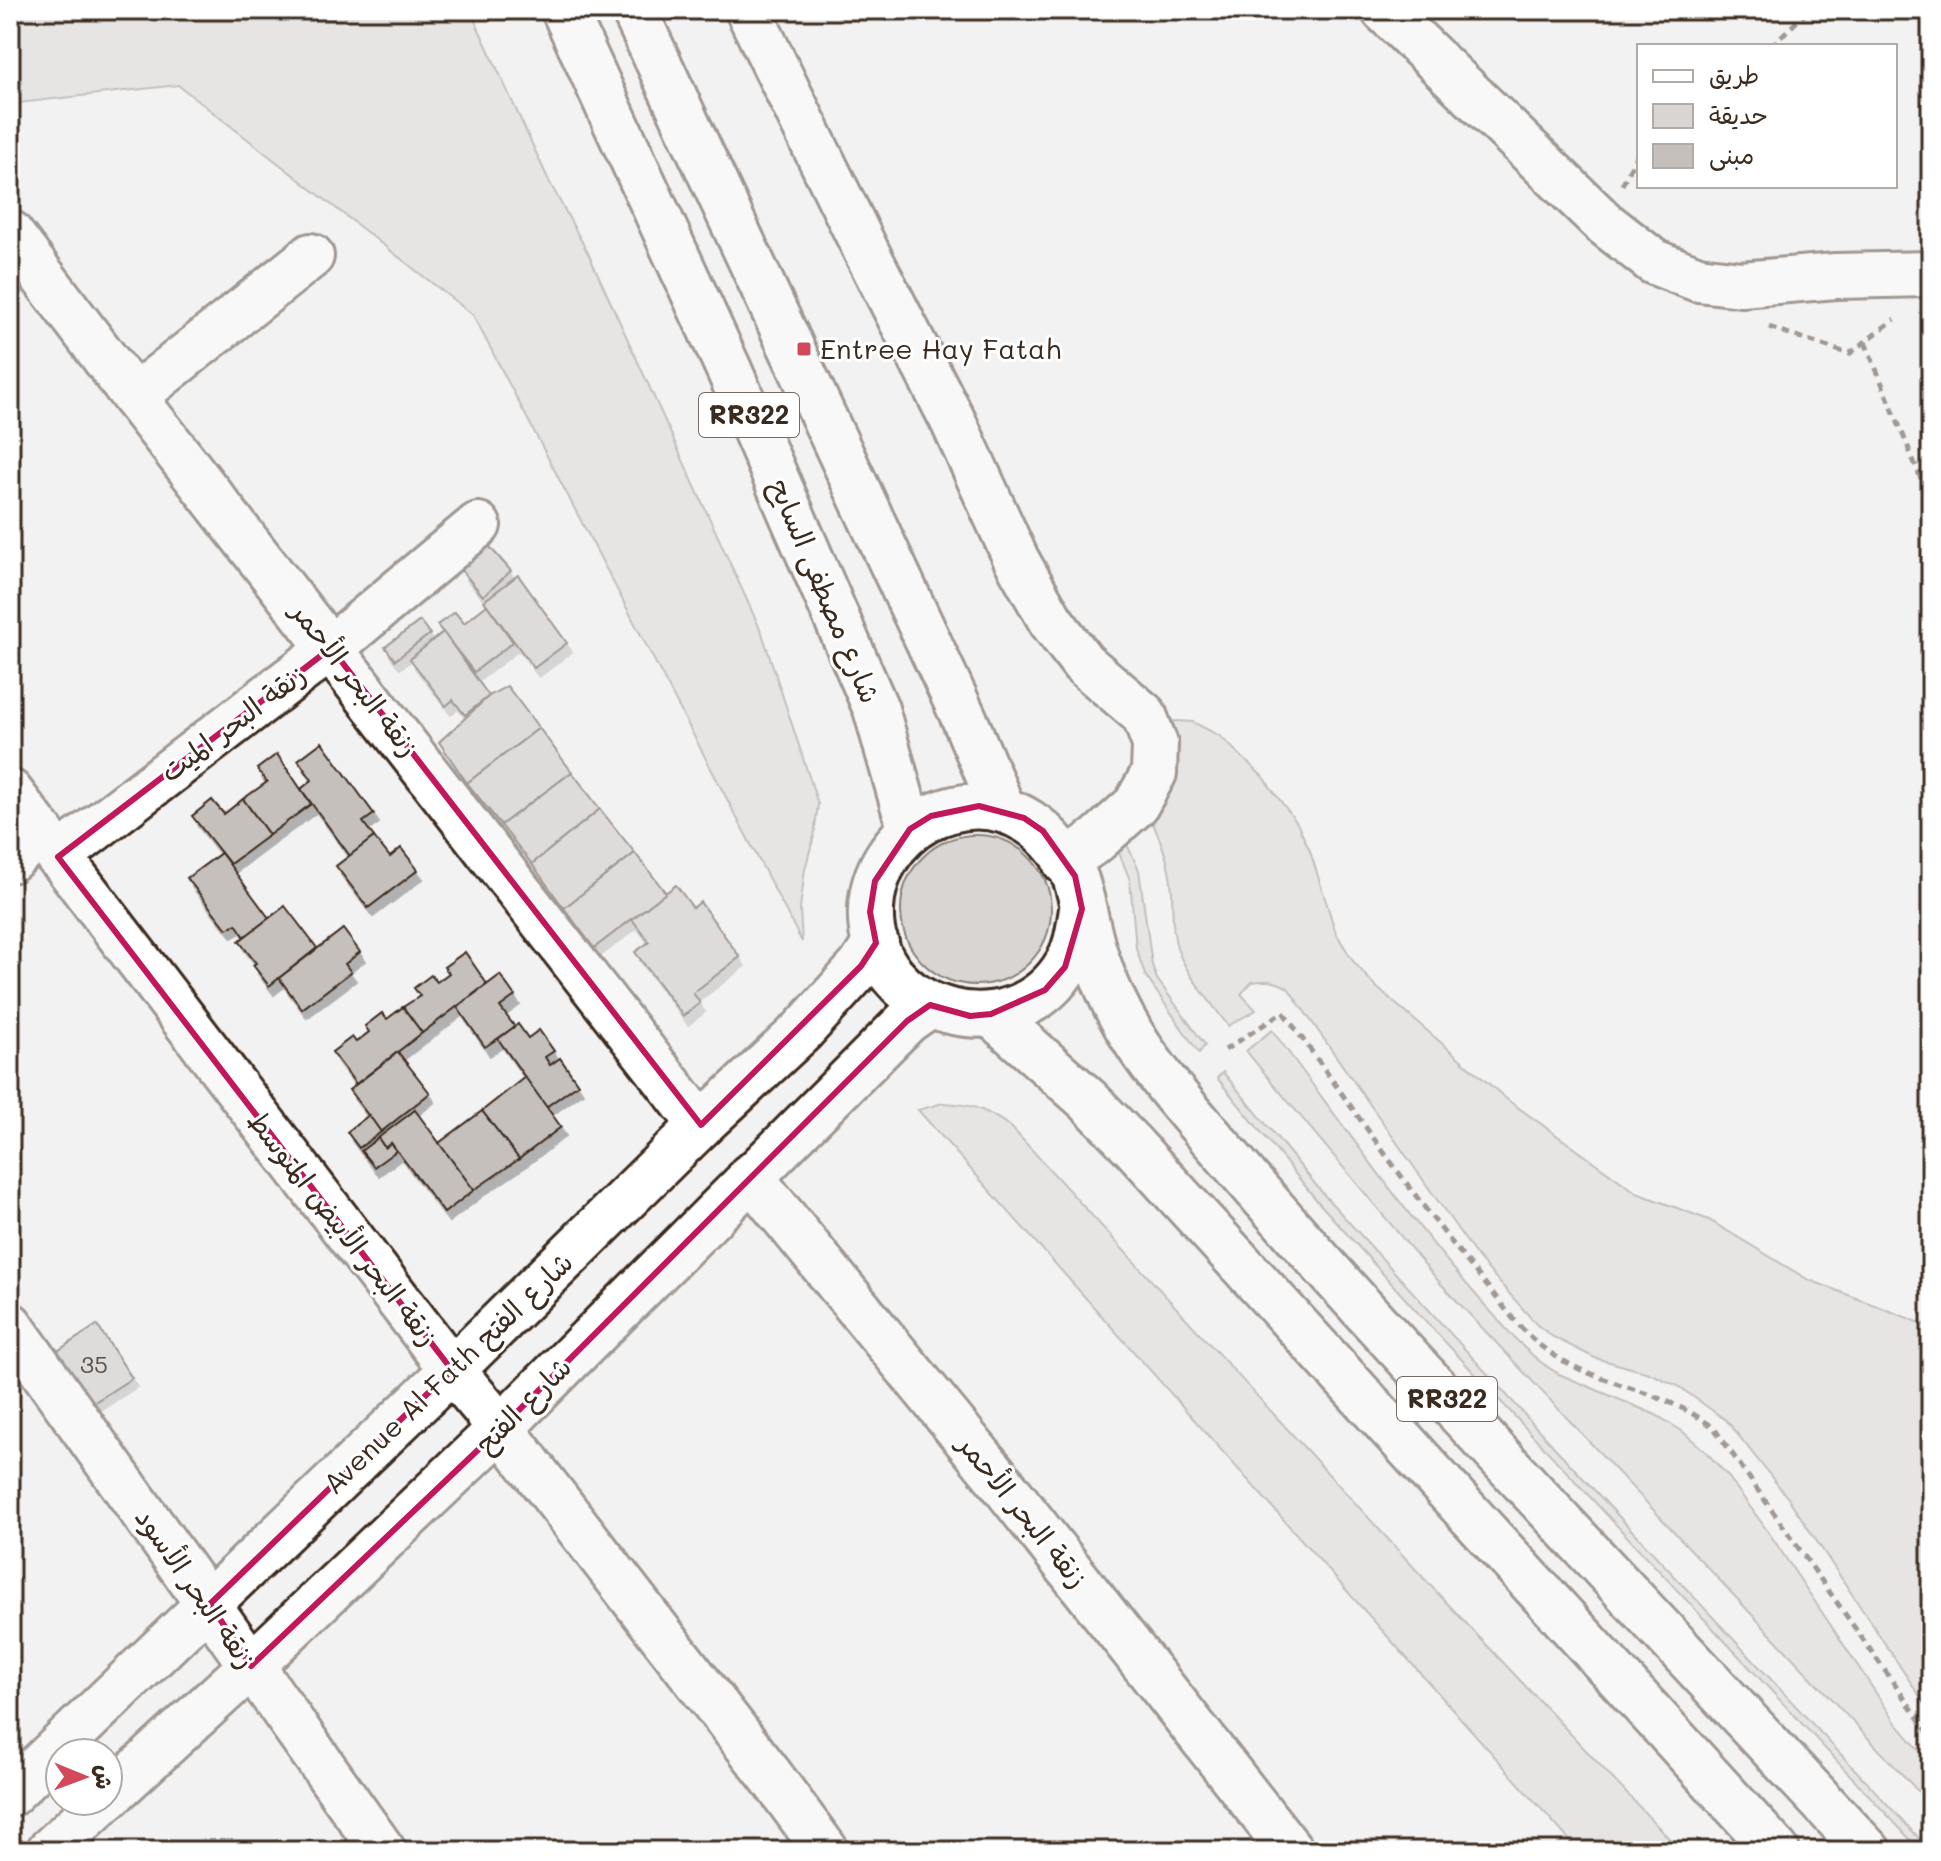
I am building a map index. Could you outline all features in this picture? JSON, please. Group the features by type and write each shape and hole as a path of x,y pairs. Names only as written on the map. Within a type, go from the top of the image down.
{"street":[{"name":"شارع مصطفى السايح","path":"564,10 730,372 876,709 910,829"},
{"name":"RR322","path":"634,10 964,718 1003,810"},
{"path":"1384,10 1604,223 1654,262 1698,279 1741,284 1836,276 1931,274"},
{"path":"758,16 1016,559 1051,621 1083,663 1144,715 1155,744 1154,773 1136,805 1097,840 1065,862"},
{"name":"زنقة البحر الأحمر","path":"10,233 134,397 701,1125"},
{"path":"134,397 311,256"},
{"name":"زنقة البحر الميت","path":"37,850 331,648 478,525"},
{"name":"زنقة البحر الأبيض المتوسط","path":"10,792 37,850 501,1428 826,1851"},
{"name":"RR322","path":"1082,909 1078,939 1065,967 1045,990 1020,1006 970,1016 949,1013 930,1005 907,989 888,969 876,943 870,912 875,881 888,852 910,829 931,816 954,808 979,806 1024,818 1043,831 1075,876 1096,957 1115,1003 1139,1047 1169,1087 1312,1255 1868,1851"},
{"name":"Avenue Al Fath شارع الفتح","path":"10,1794 802,1031 861,966 876,943"},
{"name":"شارع الفتح","path":"124,1782 501,1428 907,1021 930,1005"},
{"name":"RR322","path":"991,1014 1069,1082 1133,1146 1777,1851"},
{"name":"زنقة البحر الأحمر","path":"750,1176 997,1477 1284,1849"},
{"name":"زنقة البحر الأسود","path":"10,1325 383,1851"},
{"path":"49,1851 86,1817"}],"path":[{"path":"1773,44 1809,10"},
{"path":"1865,342 1931,503"},
{"path":"1225,1050 1283,1012 1457,1251 1526,1333 1572,1366 1680,1405 1714,1428 1931,1736"}],"highlighted area":[{"path":"331,648 701,1125 861,966 876,943 870,912 875,881 910,829 931,816 979,806 1024,818 1043,831 1075,876 1082,909 1065,967 1045,990 991,1014 970,1016 930,1005 907,1021 501,1428 251,1666 210,1604 452,1370 58,857"}],"green space":[{"path":"10,10 470,10 550,183 589,255 762,633 818,804 800,909 802,942 473,315 178,85 10,104"},
{"path":"1163,722 1193,722 1220,736 1262,776 1297,823 1310,851 1336,933 1353,961 1375,986 1509,1101 1637,1193 1709,1220 1807,1279 1931,1327 1931,1713 1788,1498 1727,1421 1678,1386 1649,1373 1595,1358 1553,1337 1537,1325 1478,1258 1288,988 1270,981 1252,982 1241,994 1256,1010 1228,1026 1178,952 1170,873 1149,815 1167,792 1170,782 1171,762"},
{"path":"976,835 1005,840 1029,857 1046,881 1051,910 1046,939 1029,963 1005,980 976,985 947,980 923,963 906,939 901,910 906,881 923,857 947,840"},
{"path":"1123,836 1139,870 1152,965 1157,979 1205,1045 1199,1053 1145,975 1136,948 1130,880 1115,843"},
{"path":"1272,1030 1428,1237 1518,1342 1559,1374 1656,1415 1682,1431 1727,1475 1896,1723 1931,1764 1931,1805 1440,1283 1246,1051"},
{"path":"1223,1072 1325,1196 1931,1851 1921,1851 1420,1315 1319,1203 1217,1078"},
{"path":"943,1103 979,1109 1011,1127 1430,1585 1681,1851 1579,1851 918,1110"}],"building":[{"path":"489,546 511,571 483,596 461,570"},
{"path":"518,575 567,643 534,668 484,601"},
{"path":"487,605 513,642 474,672 437,625 455,612 464,623"},
{"path":"420,621 430,634 395,660 385,647"},
{"path":"443,632 489,696 465,715 453,700 446,706 410,659"},
{"path":"507,686 539,728 467,783 439,742 489,696"},
{"path":"539,728 572,772 501,825 467,783"},
{"path":"322,742 374,814 363,822 374,837 350,856 301,789 312,780 298,760"},
{"path":"277,754 311,804 269,835 243,799 267,782 257,769"},
{"path":"572,772 600,809 532,864 501,825"},
{"path":"243,799 269,835 230,864 192,816 212,800 224,814"},
{"path":"600,809 635,853 564,908 532,864"},
{"path":"374,837 390,857 401,848 418,870 368,908 336,866"},
{"path":"221,853 269,918 245,937 236,924 227,929 187,878"},
{"path":"635,853 666,893 594,948 564,908"},
{"path":"676,885 693,908 700,902 740,957 693,993 700,1003 683,1016 635,952 649,942 632,919"},
{"path":"285,906 317,948 269,986 239,941"},
{"path":"343,929 360,952 345,964 351,972 302,1009 279,978"},
{"path":"465,952 487,984 422,1033 403,1007 420,996 414,988 431,975 437,982 449,973 444,967"},
{"path":"500,975 515,996 500,1007 515,1027 485,1047 457,1007"},
{"path":"403,1007 422,1033 356,1084 332,1052 352,1037 356,1042 369,1032 365,1026 382,1013 387,1019"},
{"path":"518,1024 528,1038 539,1030 554,1051 545,1057 550,1065 560,1058 578,1084 546,1107 498,1039"},
{"path":"398,1052 430,1093 381,1132 349,1090"},
{"path":"525,1077 561,1127 519,1159 482,1111"},
{"path":"415,1110 474,1190 444,1213 391,1143 385,1148 378,1138"},
{"path":"482,1111 519,1159 474,1190 439,1143"},
{"path":"369,1115 381,1132 359,1148 347,1132"},
{"path":"378,1138 385,1148 391,1143 396,1151 374,1167 361,1151"},
{"path":"97,1325 132,1378 90,1405 56,1352"}],"place":[{"name":"Entree Hay Fatah","path":"804,349"}]}
